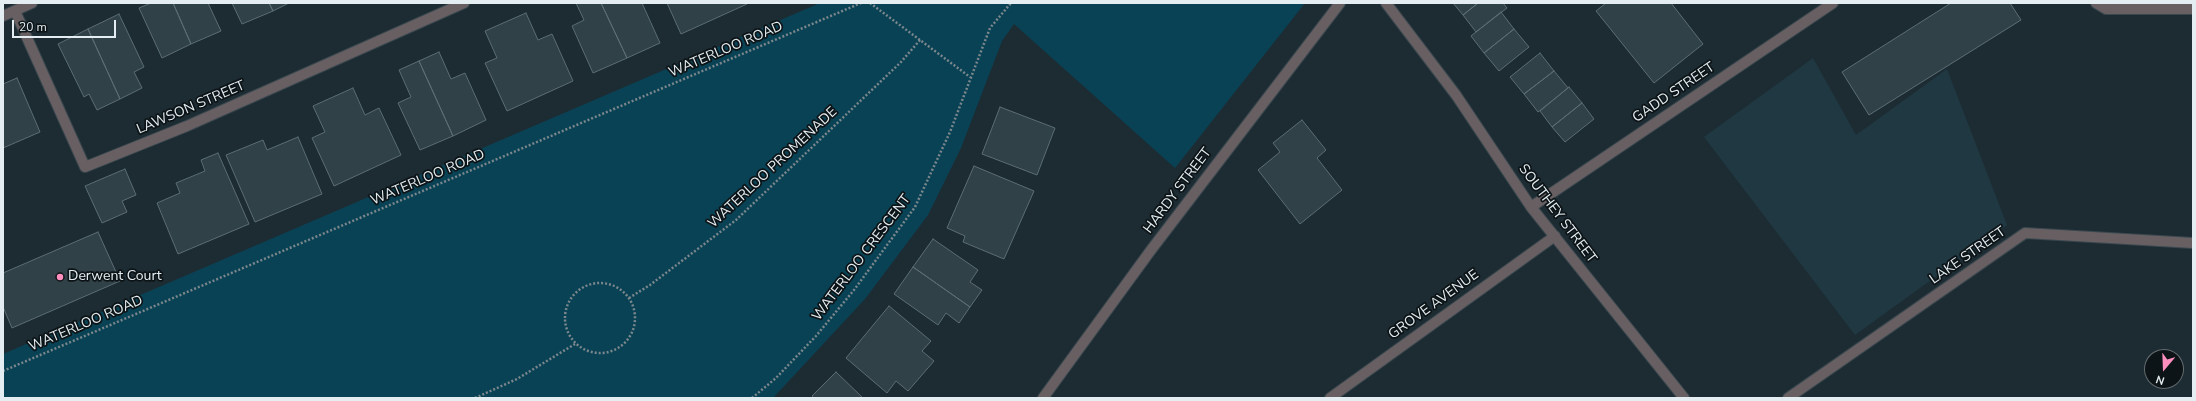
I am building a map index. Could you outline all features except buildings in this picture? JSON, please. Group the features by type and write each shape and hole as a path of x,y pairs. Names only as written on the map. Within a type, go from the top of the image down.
{"street":[{"path":"3,16 32,3"},
{"name":"LAWSON STREET","path":"15,11 85,167 187,126 464,3"},
{"name":"HARDY STREET","path":"1044,398 1151,250 1340,3"},
{"name":"GADD STREET","path":"1531,207 1833,3"},
{"path":"2096,3 2106,9 2193,9"},
{"name":"SOUTHEY STREET","path":"1388,4 1456,95 1531,207 1684,398"},
{"name":"LAKE STREET","path":"1788,398 2025,233 2193,243"},
{"name":"GROVE AVENUE","path":"1330,398 1555,236"}],"path":[{"name":"WATERLOO ROAD","path":"3,371 862,3"},
{"path":"870,3 970,77"},
{"name":"WATERLOO CRESCENT","path":"752,398 776,378 816,336 854,290 915,207 950,132 990,28 1011,3"},
{"name":"WATERLOO PROMENADE","path":"629,298 650,285 736,220 901,62 920,40"},
{"path":"596,282 614,285 629,298 635,312 634,327 626,340 614,350 599,353 584,350 575,344 564,323 566,304 578,289 596,282"},
{"path":"475,398 517,378 575,344"}],"shaded area":[{"path":"820,3 1305,3 1175,168 1014,24 1002,41 961,148 928,215 865,299 773,398 3,398 3,354"},
{"path":"1813,58 1856,135 1947,69 2007,225 1855,335 1704,137"}],"place":[{"name":"Derwent Court","path":"60,277"}]}
